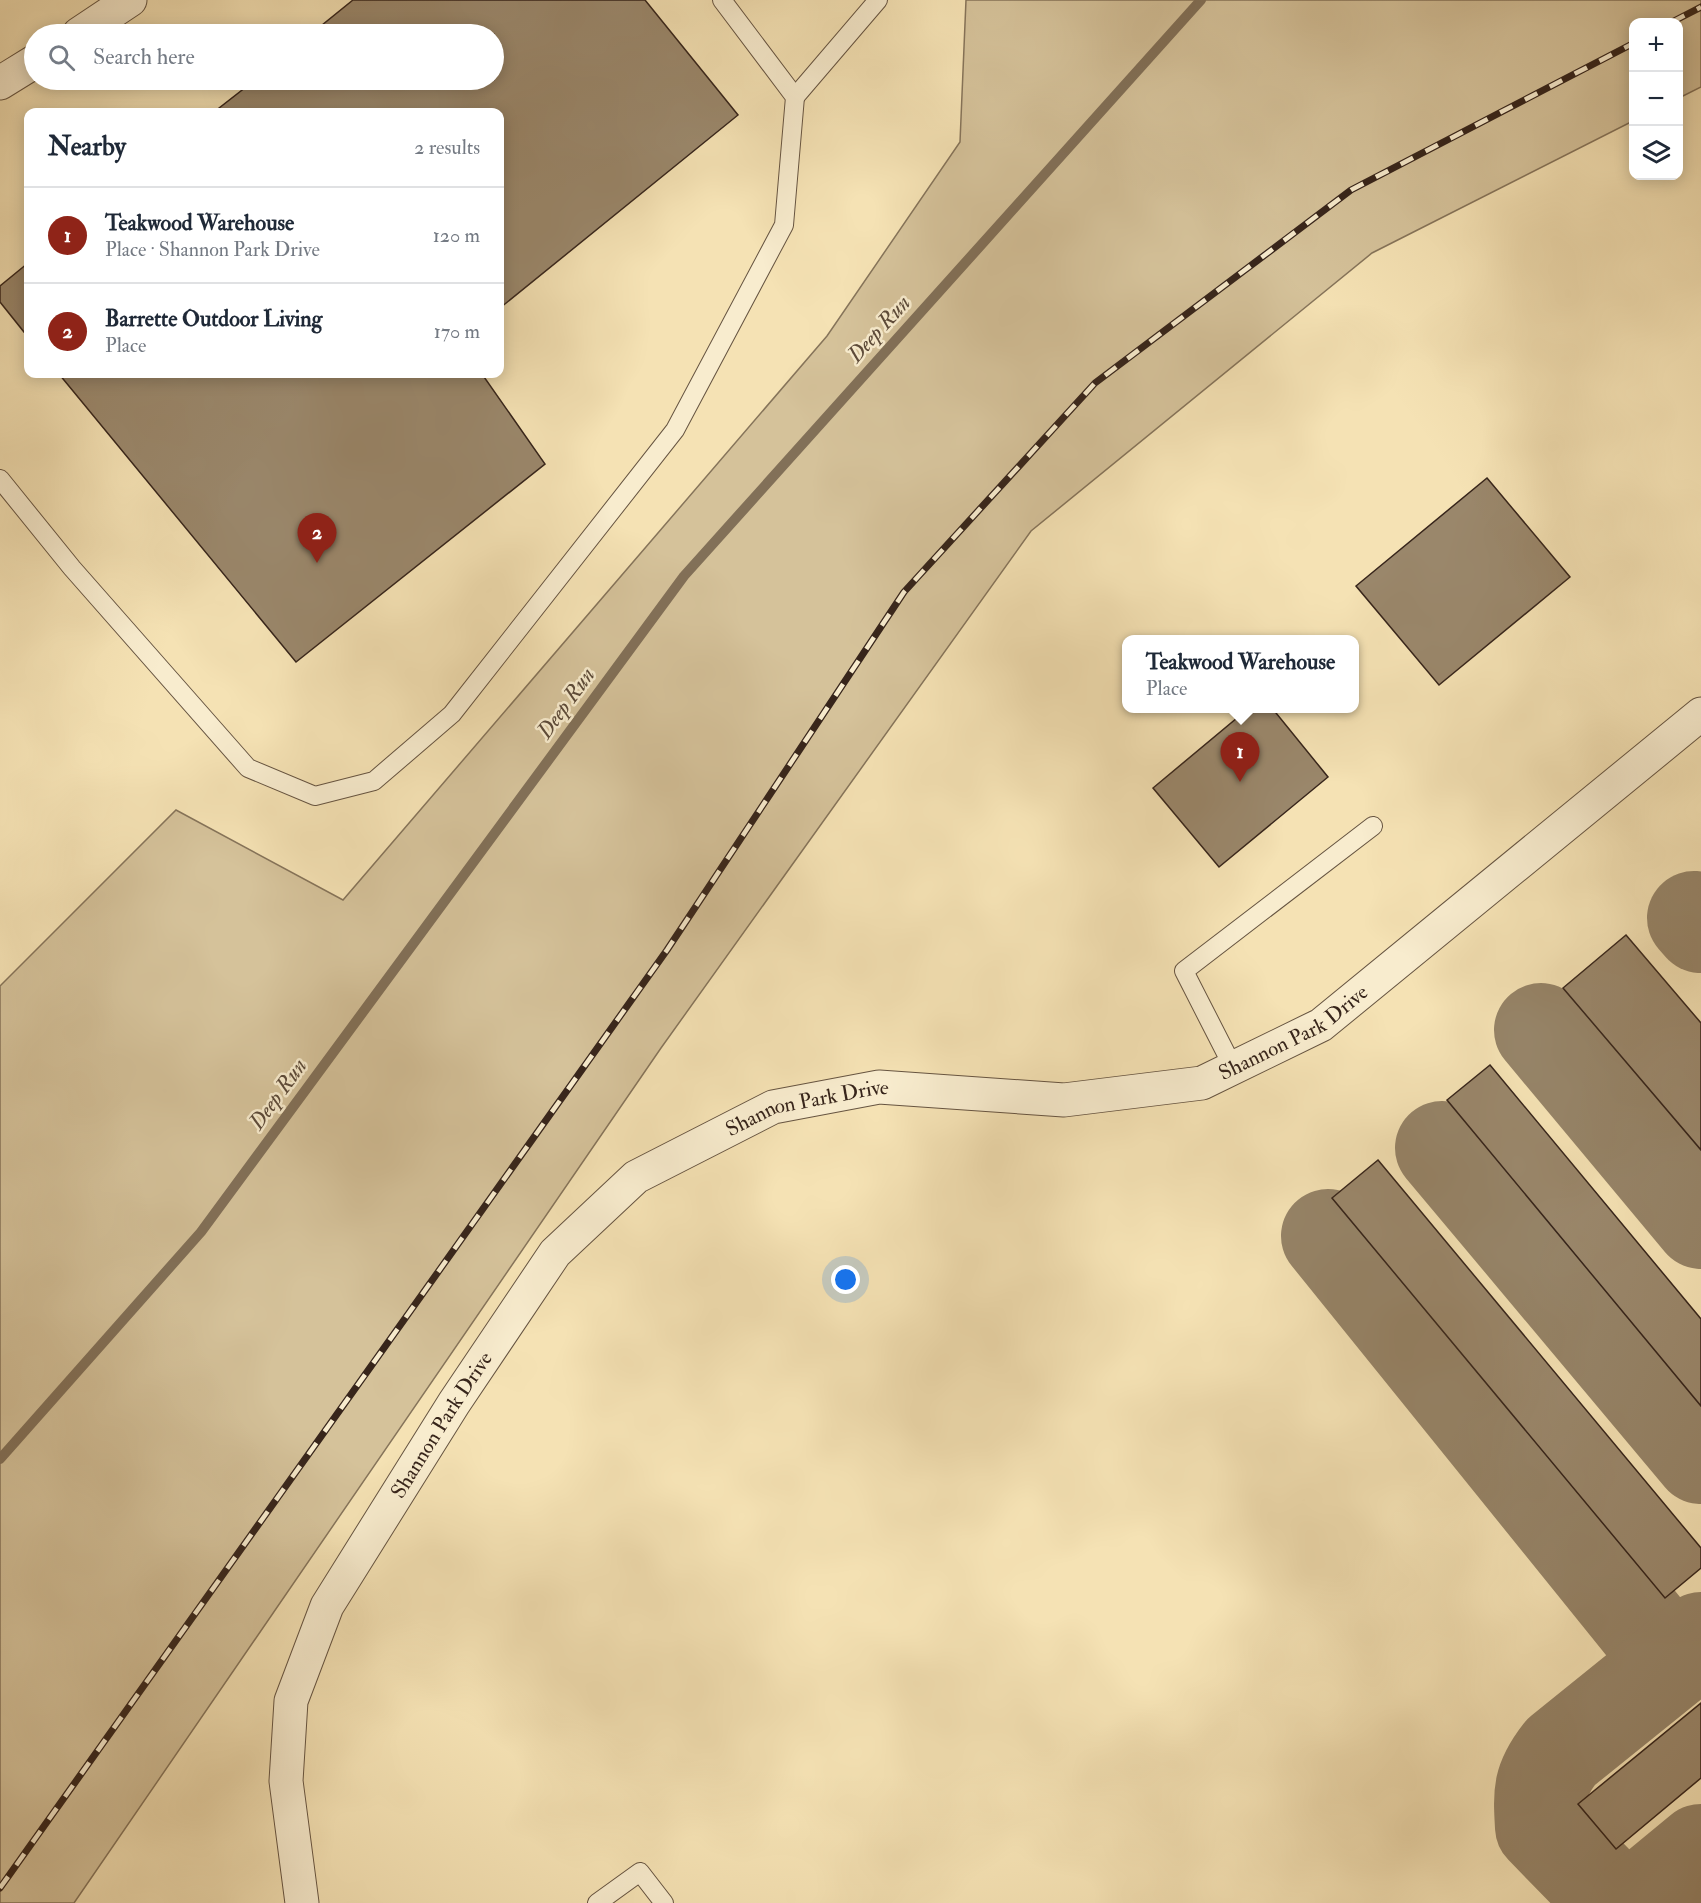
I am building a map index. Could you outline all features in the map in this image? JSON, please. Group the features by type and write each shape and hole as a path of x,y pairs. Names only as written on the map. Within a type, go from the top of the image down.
{"street":[{"path":"94,24 130,0"},
{"path":"0,82 24,68"},
{"name":"Shannon Park Drive","path":"302,1903 286,1781 291,1701 327,1606 454,1403 555,1253 636,1177 773,1107 879,1087 1064,1100 1202,1083 1321,1025 1701,714"}],"lane":[{"path":"722,0 795,97"},
{"path":"0,479 72,568 248,768 315,796 374,781 452,714 675,430 784,225 795,97 878,0"},
{"path":"1233,1067 1184,971 1373,826"},
{"path":"597,1903 640,1872 664,1903"}],"shaded area":[{"path":"966,0 1701,0 1701,87 1683,96 1683,18 1629,18 1629,123 1372,253 1031,531 661,1048 74,1903 0,1903 0,986 176,810 343,900 827,336 960,142"}],"building":[{"path":"353,0 645,0 738,115 504,305 504,108 219,108 242,90 504,90 504,24 323,24"},
{"path":"24,266 24,332 0,302 0,286"},
{"path":"62,378 485,378 545,464 296,662"},
{"path":"1487,478 1570,577 1439,685 1356,586"},
{"path":"1243,713 1276,713 1328,777 1219,867 1153,788"},
{"path":"1626,935 1701,1023 1701,1150 1563,988"},
{"path":"1490,1065 1701,1319 1701,1406 1447,1100"},
{"path":"1378,1160 1701,1548 1701,1568 1665,1598 1332,1198"},
{"path":"1701,1703 1701,1778 1616,1849 1578,1804"}],"waterway":[{"name":"Deep Run","path":"0,1459 201,1232 684,576 1201,0"}],"taxiway":[{"path":"1694,918 1701,926"},
{"path":"1541,1030 1701,1222"},
{"path":"1442,1148 1701,1457"},
{"path":"1328,1236 1672,1662"},
{"path":"1616,1903 1542,1827 1542,1787 1548,1771 1561,1752 1701,1639"},
{"path":"1638,1903 1701,1851"}],"railway":[{"path":"1680,18 1701,7"},
{"path":"0,1888 667,950 904,592 1095,383 1351,190 1629,46"}],"place":[{"name":"Barrette Outdoor Living","path":"317,563"},
{"name":"Teakwood Warehouse","path":"1240,782"}]}
